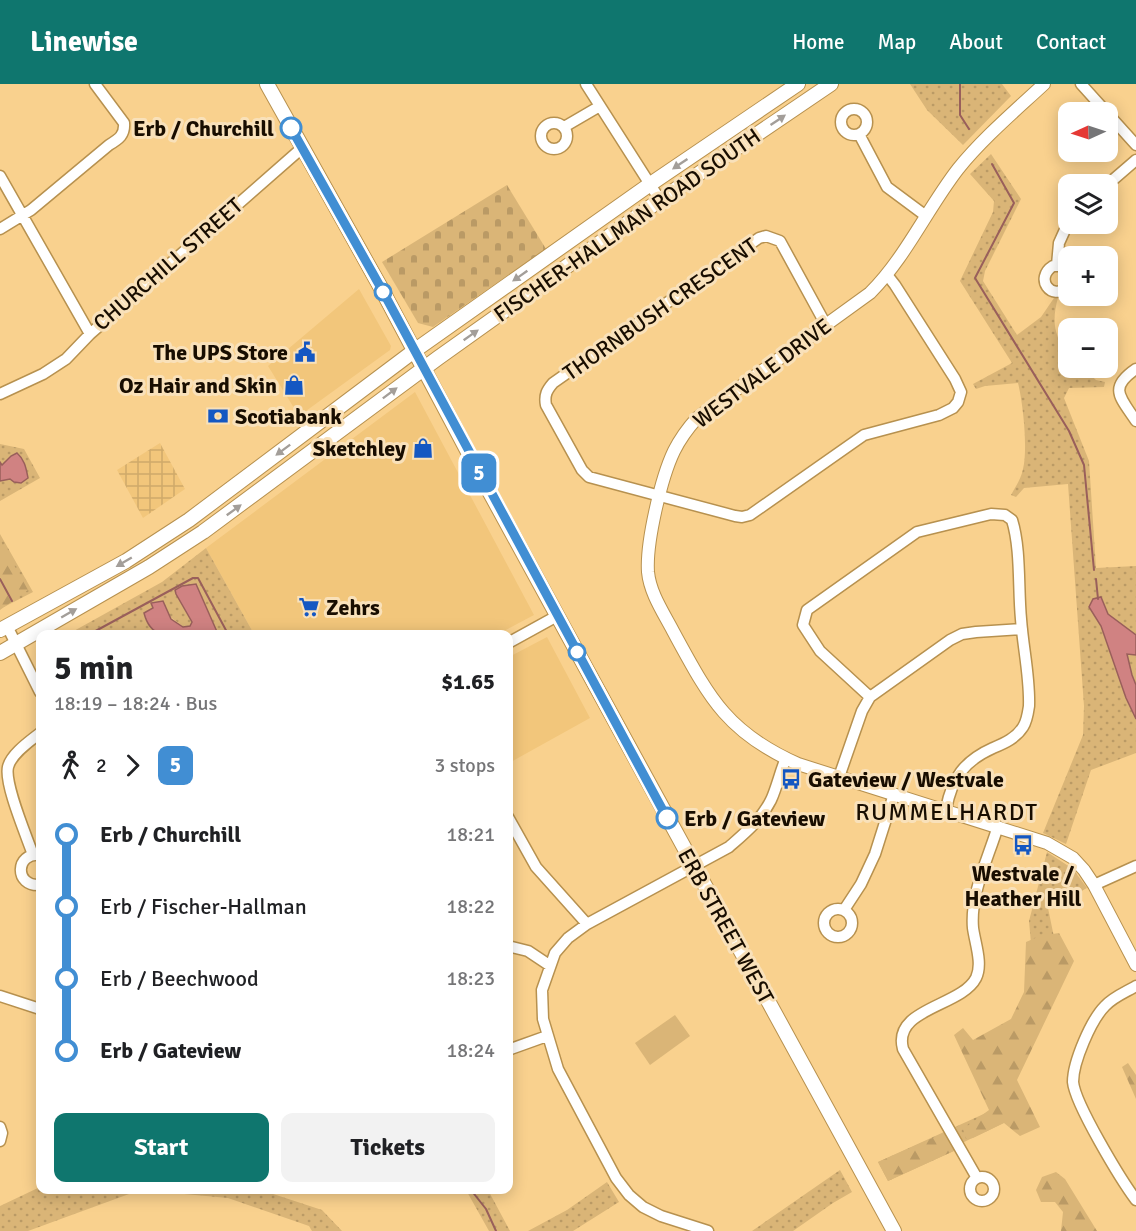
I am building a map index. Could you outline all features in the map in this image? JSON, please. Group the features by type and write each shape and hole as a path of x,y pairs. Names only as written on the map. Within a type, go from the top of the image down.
{"main road":[{"name":"ERB STREET WEST","path":"267,84 381,288 693,866 894,1231"},
{"name":"FISCHER-HALLMAN ROAD SOUTH","path":"4,628 126,561 189,520 414,351 649,185 798,84"},
{"name":"FISCHER-HALLMAN ROAD SOUTH","path":"40,630 134,576 203,532 423,369 660,200 831,84"},
{"name":"FISCHER-HALLMAN ROAD SOUTH","path":"0,653 36,632"}],"street":[{"path":"0,229 23,216 121,137 125,129 124,123 95,84"},
{"path":"586,84 660,200"},
{"name":"WESTVALE DRIVE","path":"1044,84 969,156 926,216 888,276 870,293 698,418 684,434 668,465 660,496 648,552 648,574 656,598 700,680 715,704 736,726 786,758 1047,843 1073,858 1094,885 1136,965"},
{"path":"1081,84 1136,145"},
{"path":"564,127 600,106"},
{"path":"859,134 887,187 926,216"},
{"name":"CHURCHILL STREET","path":"0,176 90,334 302,148"},
{"path":"1118,176 1136,160"},
{"path":"1058,292 1048,288 1045,283 1045,273 1057,265 1059,243 1063,234"},
{"name":"THORNBUSH CRESCENT","path":"660,496 601,481 589,477 582,470 546,405 544,398 553,383 759,238 766,236 780,241 785,248 826,325"},
{"path":"660,496 735,516 750,515 864,435 939,415 953,408 960,397 959,387 888,276"},
{"path":"0,394 43,374 66,359 90,334"},
{"path":"1136,369 1122,378 1119,392 1121,399 1136,421"},
{"path":"870,697 820,651 806,632 803,625 807,610 917,532 991,514 1005,515 1012,520 1016,535 1029,705 1023,727 1016,736 965,766 951,788 946,809"},
{"path":"513,641 557,616"},
{"path":"4,628 16,644 36,684"},
{"path":"839,777 862,711 870,697 950,640 962,634 1022,629"},
{"path":"36,737 14,756 8,768 9,784 36,852"},
{"path":"708,1231 650,1210 629,1195 616,1178 558,1069 543,1019 542,990 555,953 568,938 587,924 729,847 749,830 771,799 786,758"},
{"path":"844,910 861,884 875,854 894,794"},
{"path":"977,1178 903,1049 901,1034 904,1027 913,1020 970,986 976,977 979,965 973,917 975,900 998,826"},
{"path":"513,827 536,867 551,887 587,924"},
{"path":"36,855 24,861 21,869 22,875 29,884 36,885"},
{"path":"1094,885 1136,866"},
{"path":"513,947 528,951 549,965"},
{"path":"1136,986 1115,998 1097,1015 1074,1070 1073,1084 1080,1104 1136,1200"},
{"path":"0,996 36,1008"},
{"path":"513,1048 547,1036"},
{"path":"0,1127 2,1136 0,1141"}],"shaded area":[{"path":"359,289 391,346 390,350 299,416 268,366"},
{"path":"415,392 534,615 506,630 252,630 206,548"},
{"path":"160,443 185,489 143,518 117,470"},
{"path":"17,453 23,461 28,478 21,483 10,479 0,481 0,462 2,465"},
{"path":"196,584 216,630 154,630 152,628 144,613 153,608 151,603 163,601 171,619 183,627 190,626 192,622 175,590 182,586"},
{"path":"1101,597 1108,614 1136,635 1136,655 1127,654 1136,685 1136,719 1126,698 1101,626 1089,607 1093,599"},
{"path":"547,637 590,718 513,761 513,655"}],"green space":[{"path":"910,84 1002,84 1011,96 963,145 927,110"},
{"path":"991,154 1021,199 985,271 983,281 1017,335 1041,317 1054,298 1058,298 1055,327 1058,336 1058,378 1094,378 1105,382 1104,387 1069,388 1064,398 1089,461 1096,568 1136,566 1136,753 1091,770 1066,844 1043,833 1083,735 1084,706 1068,484 1024,488 1016,497 1011,495 1021,476 1025,450 1022,402 1018,383 976,389 973,384 1012,363 960,281 993,212 994,201 970,174"},
{"path":"507,185 546,249 433,327 418,323 382,262"},
{"path":"0,444 24,449 40,478 0,501"},
{"path":"0,534 33,592 4,607 0,600"},
{"path":"0,540 28,590 0,610"},
{"path":"206,548 252,630 216,630 196,584 176,594 192,622 191,626 184,627 151,603 153,608 151,628 154,630 76,630 162,582"},
{"path":"1047,852 1073,869 1087,888 1048,908 1061,971 1012,1075 1014,1118 964,1142 956,1150 888,1181 878,1162 999,1107 1033,966 1029,921"},
{"path":"1059,933 1074,961 1017,1080 1040,1127 1020,1136 1004,1123 966,1139 963,1129 989,1110 954,1035 963,1028 973,1040 1011,1019 1024,992 1026,942 1040,936"},
{"path":"675,1015 690,1036 650,1065 635,1043"},
{"path":"1128,1063 1136,1075 1136,1099 1122,1067"},
{"path":"946,1132 956,1150 888,1181 878,1162"},
{"path":"840,1170 852,1192 793,1231 752,1231"},
{"path":"1056,1172 1065,1179 1097,1231 1061,1231 1063,1212 1055,1202 1041,1202 1036,1190 1042,1177"},
{"path":"607,1182 619,1202 573,1231 528,1231 567,1210"},
{"path":"36,1189 36,1194 129,1194 28,1231 0,1231 0,1206"},
{"path":"184,1194 273,1194 322,1210 342,1231 312,1231 309,1226 228,1198"},
{"path":"468,1194 490,1194 510,1231 489,1231"}],"waterway":[{"path":"960,84 960,115 969,129"},
{"path":"992,164 1014,203 975,278 1069,431 1084,465 1094,570"},
{"path":"97,630 193,578 198,578 226,630"},
{"path":"0,579 12,601"},
{"path":"1096,579 1098,599"},
{"path":"474,1194 486,1209 496,1231"}],"bus line":[{"name":"5","path":"291,128 381,288 667,818"}],"place":[{"name":"Erb / Churchill","path":"291,128"},
{"name":"The UPS Store","path":"305,352"},
{"name":"Oz Hair and Skin","path":"294,385"},
{"name":"Scotiabank","path":"218,416"},
{"name":"Sketchley","path":"423,448"},
{"name":"Zehrs","path":"309,607"},
{"name":"Gateview / Westvale","path":"791,779"},
{"name":"Erb / Gateview","path":"667,818"},
{"name":"Westvale / Heather Hill","path":"1023,845"}],"district":[{"name":"RUMMELHARDT","path":"947,812"}]}
